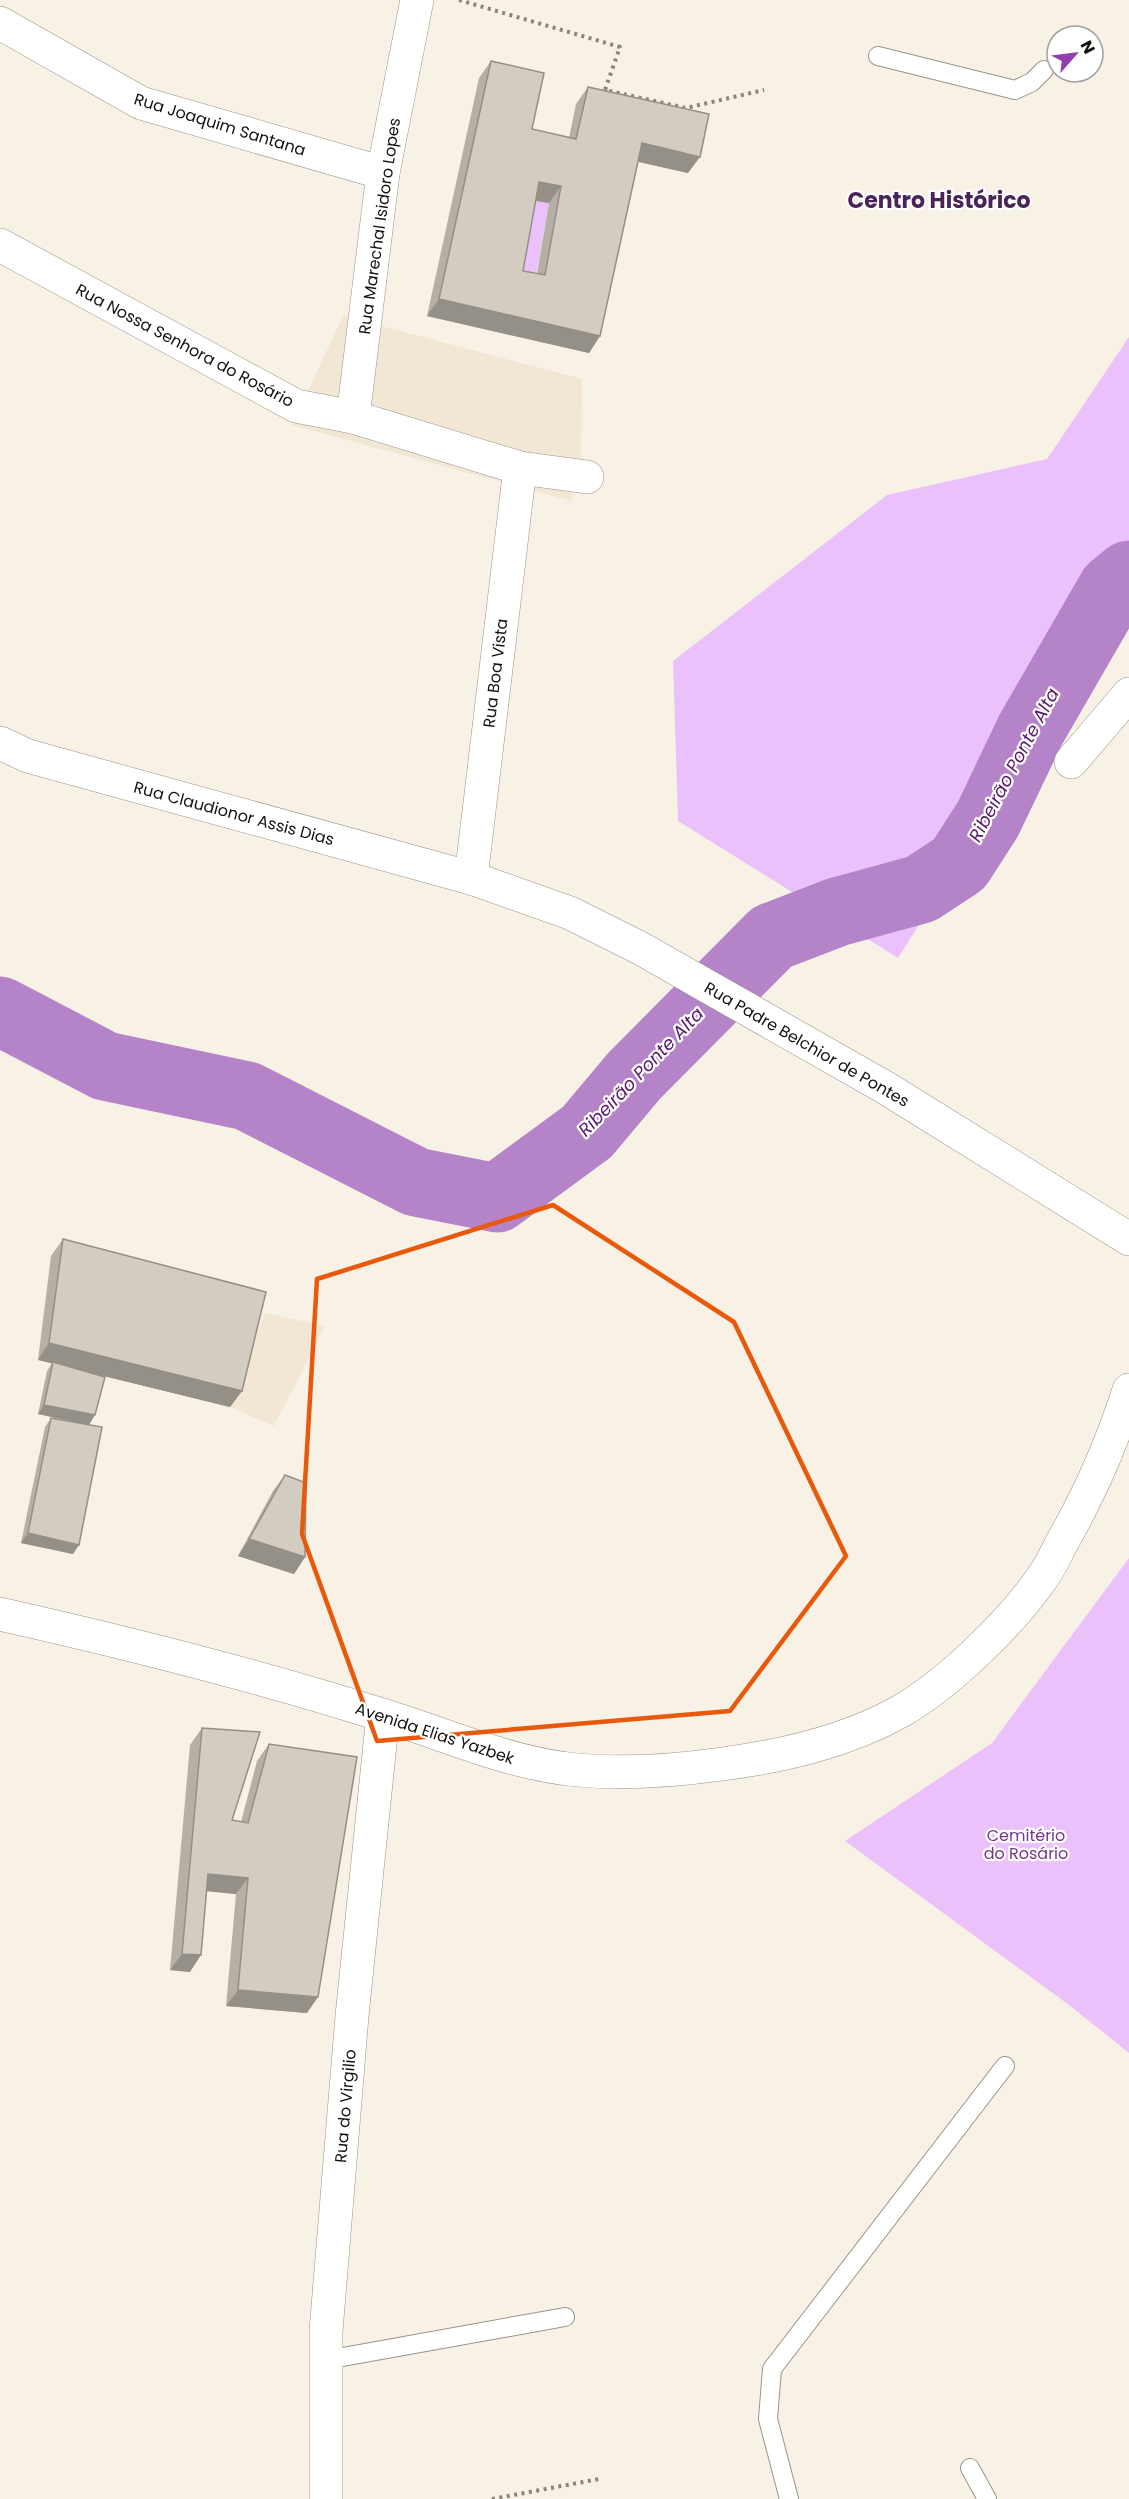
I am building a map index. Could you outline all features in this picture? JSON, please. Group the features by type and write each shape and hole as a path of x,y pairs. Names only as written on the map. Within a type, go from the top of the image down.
{"street":[{"name":"Rua Marechal Isidoro Lopes","path":"353,417 383,173 417,0"},
{"name":"Rua Joaquim Santana","path":"0,24 141,103 383,173"},
{"name":"Rua Nossa Senhora do Rosário","path":"0,245 296,406 353,417 520,468 586,477"},
{"name":"Rua Boa Vista","path":"471,878 520,468"},
{"path":"1071,762 1129,694"},
{"name":"Rua Claudionor Assis Dias","path":"0,743 28,756 471,878"},
{"name":"Rua Padre Belchior de Pontes","path":"471,878 570,913 640,948 886,1088 1129,1239"},
{"name":"Avenida Elias Yazbek","path":"0,1614 161,1650 383,1715 512,1759 569,1769 617,1772 691,1768 776,1757 843,1737 901,1711 953,1674 999,1628 1042,1578 1095,1483 1129,1390"},
{"name":"Rua do Virgilio","path":"326,2499 326,2331 352,2016 383,1715"}],"lane":[{"path":"878,56 1015,90 1032,82 1044,70"},
{"path":"789,2499 768,2419 772,2369 1005,2066"},
{"path":"326,2360 565,2317"},
{"path":"970,2468 987,2499"}],"path":[{"path":"459,0 620,47 605,90 686,108 764,90"},
{"path":"492,2499 599,2479"}],"highlighted area":[{"path":"553,1205 734,1322 846,1556 730,1711 377,1741 302,1534 317,1279"}],"shaded area":[{"path":"343,316 582,379 581,465 571,501 292,425"},
{"path":"265,1313 325,1326 274,1426 230,1407"}],"green space":[{"path":"527,199 549,203 533,291 511,287"},
{"path":"1129,337 1129,592 898,958 678,821 673,661 887,495 1047,459"},
{"name":"Cemitério do Rosário","path":"1129,1558 1129,2053 1069,2005 845,1841 992,1743"}],"building":[{"path":"491,61 544,73 532,129 576,139 588,87 709,114 700,157 642,143 600,336 439,299","holes":["539,182 561,186 545,275 523,271"]},
{"path":"63,1239 266,1292 242,1391 49,1343"},
{"path":"53,1362 105,1377 95,1415 44,1405"},
{"path":"51,1418 102,1427 79,1545 28,1533"},
{"path":"285,1475 306,1483 305,1557 249,1539"},
{"path":"202,1728 260,1732 232,1820 248,1823 269,1744 357,1757 318,1997 238,1990 248,1878 208,1874 201,1955 182,1954"}],"waterway":[{"name":"Ribeirão Ponte Alta","path":"0,1011 105,1066 247,1096 416,1182 497,1198 587,1132 634,1076 772,937 837,912 921,889 959,864 988,819 1030,731 1112,589 1129,575"}],"district":[{"name":"Centro Histórico","path":"939,200"}]}
